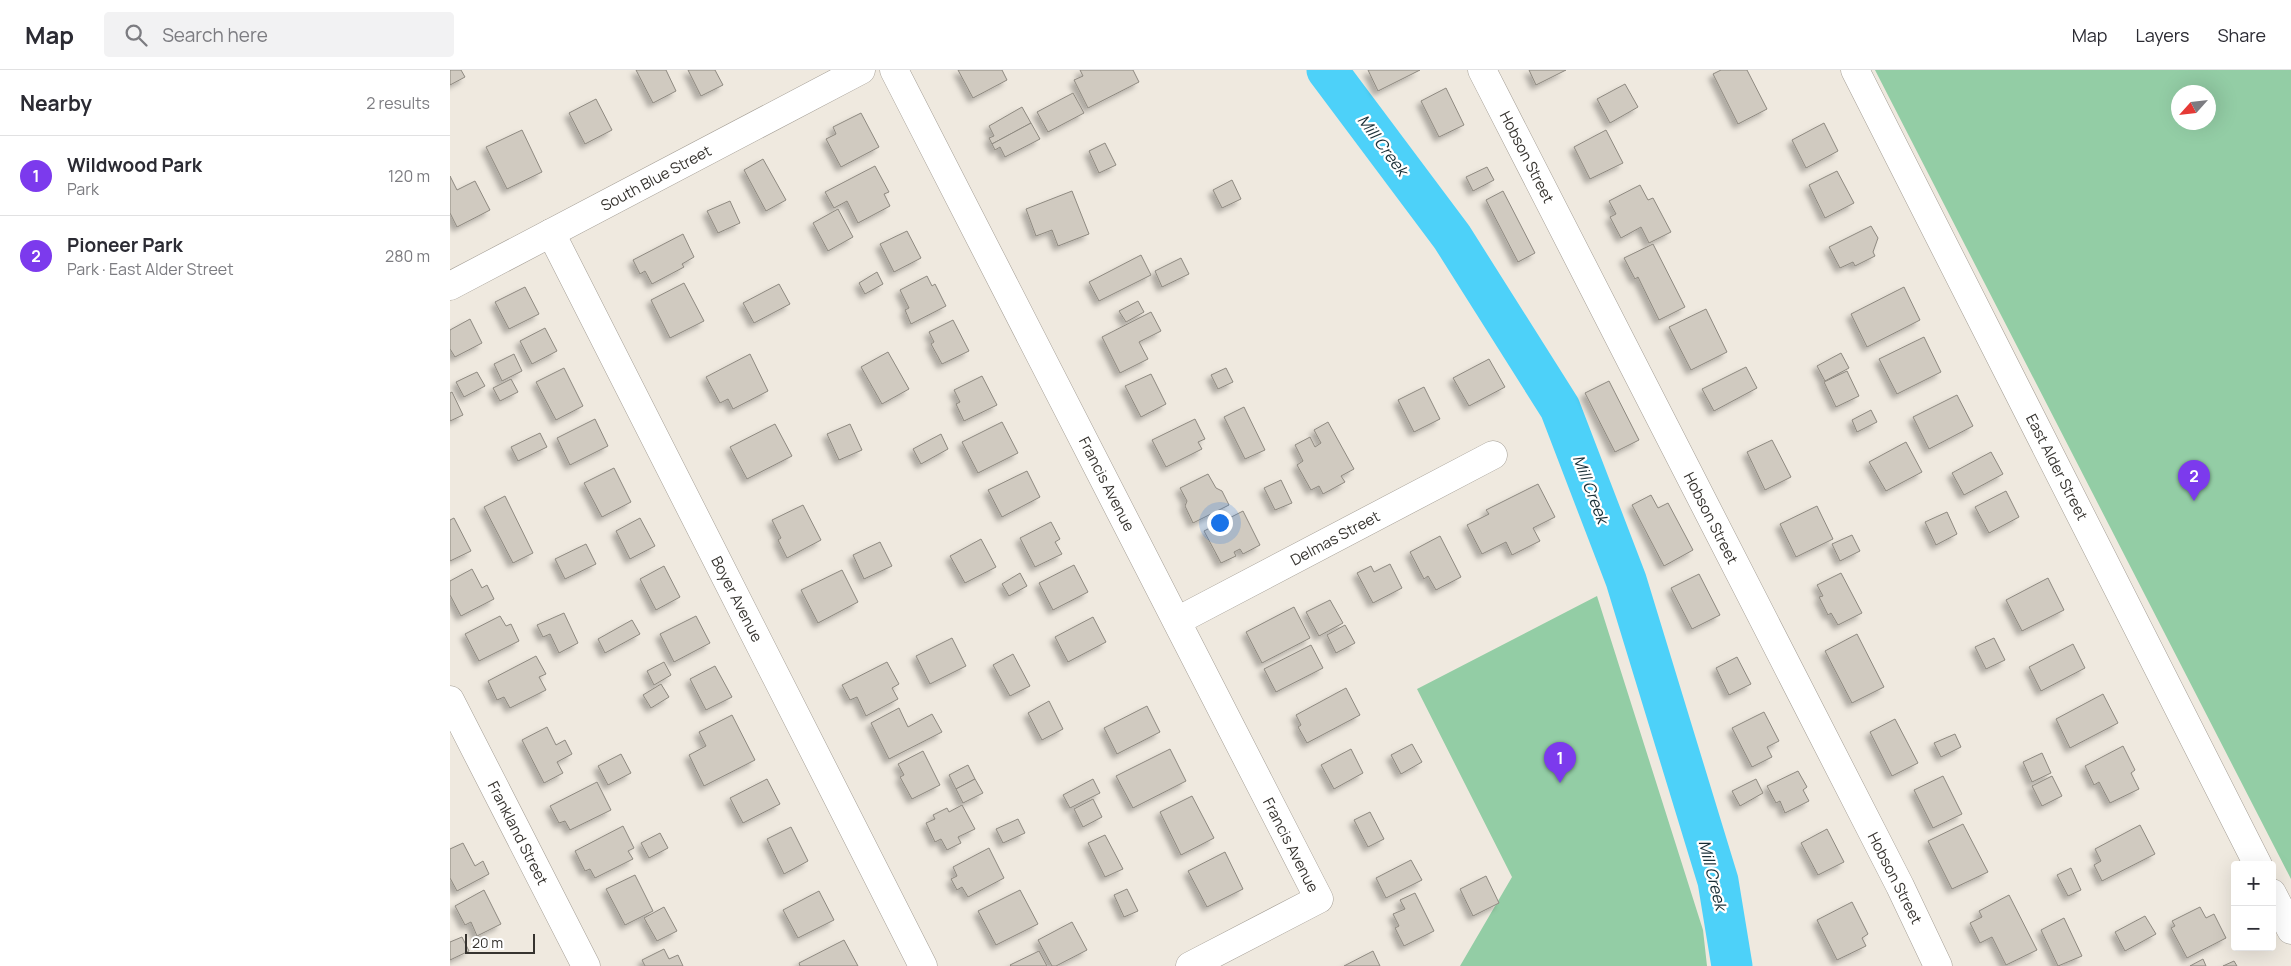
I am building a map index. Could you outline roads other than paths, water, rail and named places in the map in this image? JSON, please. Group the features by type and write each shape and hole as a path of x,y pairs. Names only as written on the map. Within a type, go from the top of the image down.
{"street":[{"name":"South Blue Street","path":"450,286 861,70"},
{"name":"Francis Avenue","path":"894,70 1319,899 1190,966"},
{"name":"Hobson Street","path":"1482,70 1895,878 1938,966"},
{"name":"East Alder Street","path":"1855,70 2256,861"},
{"name":"Boyer Avenue","path":"551,233 923,966"},
{"name":"Delmas Street","path":"1177,621 1493,455"},
{"name":"Frankland Street","path":"450,700 586,966"},
{"path":"2276,901 2291,930"}],"waterway":[{"name":"Mill Creek","path":"1327,70 1452,237 1560,408 1626,580 1718,881 1732,966"}],"place":[{"name":"Pioneer Park","path":"2194,501"},
{"name":"Wildwood Park","path":"1560,783"}]}
